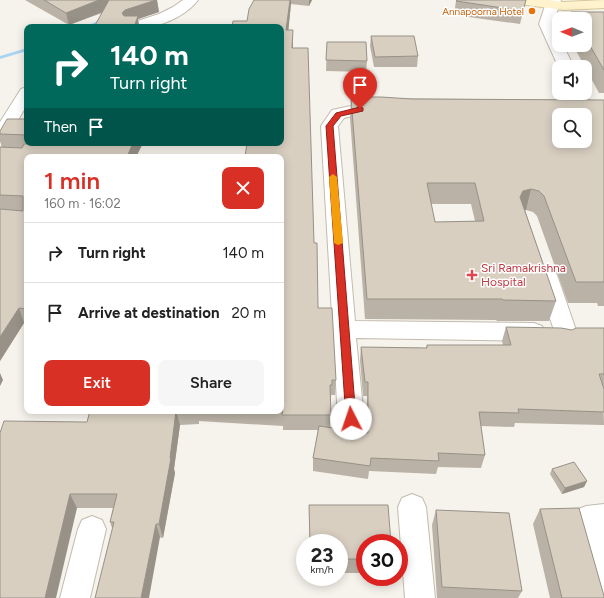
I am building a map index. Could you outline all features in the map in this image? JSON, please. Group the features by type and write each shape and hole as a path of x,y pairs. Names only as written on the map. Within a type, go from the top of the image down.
{"main road":[{"path":"519,0 553,2 576,6 604,4"},
{"path":"553,2 581,0"}],"street":[{"path":"144,24 165,18 184,7 191,0"},
{"path":"553,2 546,24 563,60"},
{"path":"0,136 24,97"},
{"path":"351,419 329,126 338,114 360,109 395,111"},
{"path":"538,253 566,333"},
{"path":"345,329 566,333 589,332"},
{"path":"412,507 420,598"},
{"path":"604,517 586,519 604,589"},
{"path":"75,598 92,529"}],"building":[{"path":"44,0 99,0 66,13"},
{"path":"109,0 156,0 125,10 122,13 124,16 138,16 135,24 96,24"},
{"path":"254,0 290,0 286,30 293,30 292,48 308,48 314,243 317,243 318,308 332,308 336,380 332,380 332,385 330,385 331,415 282,415 284,414 284,154 245,154 247,146 284,146 284,24 232,24 233,21 247,21 249,9"},
{"path":"526,0 523,11 456,1"},
{"path":"592,12 604,12 604,70 592,49"},
{"path":"371,36 414,36 418,56 375,57"},
{"path":"327,42 366,42 367,61 326,60"},
{"path":"381,97 412,99 604,100 604,282 576,282 544,196 539,191 531,189 523,191 520,197 556,301 502,299 367,299 351,98","holes":["427,183 475,183 484,221 435,222"]},
{"path":"7,119 24,119 24,135 0,134 0,131"},
{"path":"24,144 24,146 132,146 128,154 24,154 24,309 19,308 0,337 0,209 23,211 23,196 0,195 0,147 22,148"},
{"path":"506,327 561,328 572,330 576,328 604,328 604,374 599,374 604,389 604,412 518,409 519,413 479,412 485,455 438,453 439,461 371,458 370,466 313,458 319,426 368,433 368,382 365,382 361,347 427,348 427,345 511,345"},
{"path":"89,414 176,414 171,458 159,524 156,524 141,598 95,598 114,522 110,522 117,494 70,494 45,598 0,598 0,433 4,421 87,422"},
{"path":"574,462 587,481 565,488 552,469"},
{"path":"309,505 388,505 390,534 356,534 356,559 348,559 348,534 310,534"},
{"path":"579,508 604,598 562,598 540,509"},
{"path":"436,510 509,513 522,591 442,587"}],"waterway":[{"path":"94,24 105,20"},
{"path":"0,58 24,50"}],"slow traffic":[{"path":"333,177 338,243"}],"place":[{"name":"Annapoorna Hotel","path":"532,11"},
{"name":"Sri Ramakrishna Hospital","path":"472,275"}],"route":[{"path":"351,419 329,126 338,114 360,109"}]}
